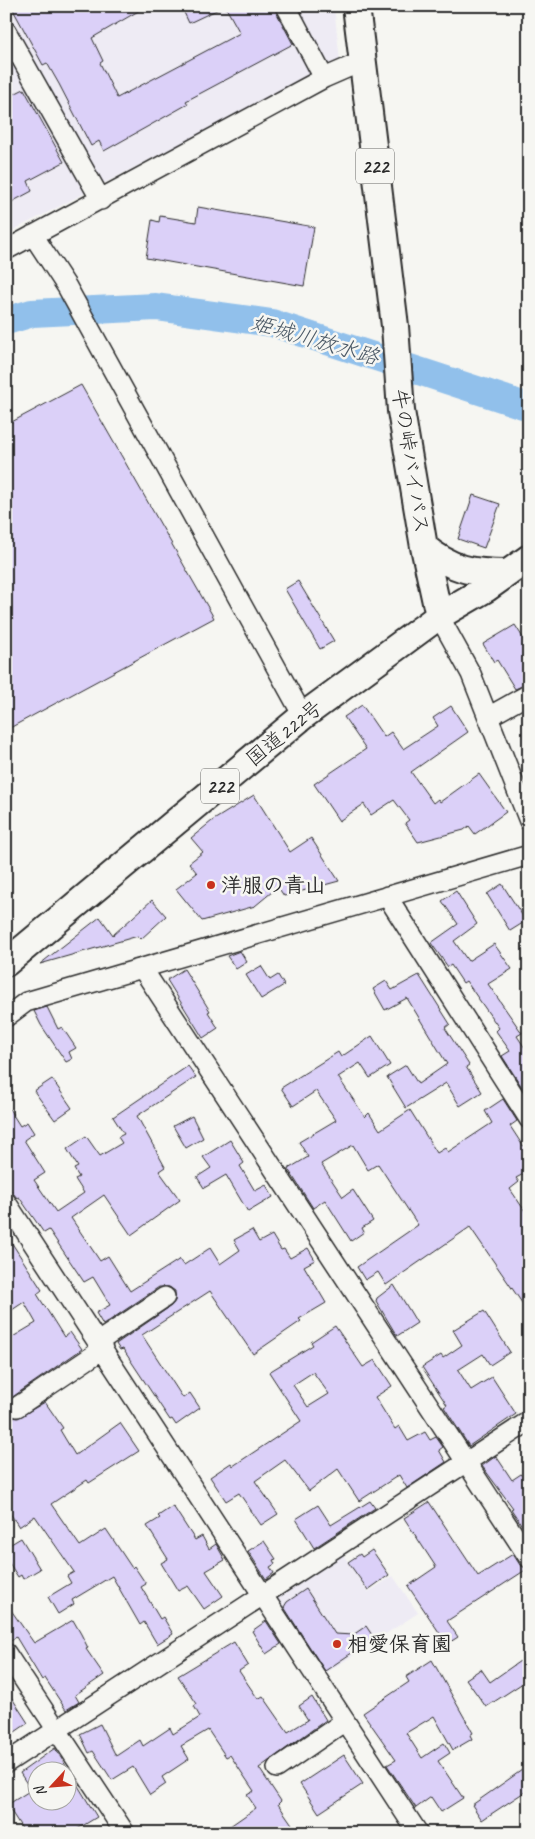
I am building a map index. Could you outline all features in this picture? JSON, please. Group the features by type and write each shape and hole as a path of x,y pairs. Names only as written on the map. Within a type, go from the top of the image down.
{"highway":[{"name":"牛の峠バイパス","path":"356,6 395,326 401,411 424,547 439,616"},
{"path":"424,547 438,558 456,568 480,573 508,573"},
{"name":"国道222号","path":"6,963 303,716 439,616 529,558"}],"street":[{"path":"286,6 324,78"},
{"path":"6,31 101,200"},
{"path":"6,250 324,78 363,61"},
{"path":"33,235 66,287 303,716"},
{"path":"439,616 471,674 529,821"},
{"path":"488,717 529,694"},
{"path":"6,1018 26,1002 529,855"},
{"path":"387,896 529,1119"},
{"path":"142,968 529,1558"},
{"path":"6,1202 418,1833"},
{"path":"17,1407 165,1297"},
{"path":"6,1764 529,1421"},
{"path":"6,1653 125,1833"},
{"path":"277,1768 345,1721"}],"shaded area":[{"path":"6,6 334,6 340,61 6,234"},
{"name":"相愛保育園","path":"342,1553 368,1592 393,1576 418,1613 323,1675 276,1603 275,1597"}],"building":[{"path":"11,6 147,6 92,38 103,61 100,63 117,98 240,33 225,6 273,6 293,44 186,101 188,104 104,151 99,141 91,146 47,63 43,65"},
{"path":"181,6 225,6 189,23"},
{"path":"24,89 64,162 28,181 32,191 6,205 6,98"},
{"path":"198,207 314,227 304,286 146,258 152,220 159,222 160,216 196,222"},
{"path":"81,385 214,618 6,730 6,425"},
{"path":"473,495 500,504 484,548 458,539"},
{"path":"298,581 334,641 320,649 285,589"},
{"path":"515,625 529,647 529,683 515,689 497,660 494,662 483,644"},
{"path":"362,705 384,737 391,732 403,749 438,726 433,718 451,706 468,732 411,772 433,803 438,799 440,802 479,774 506,812 475,834 469,826 464,830 418,842 405,823 409,820 394,800 371,815 364,804 339,821 314,784 366,749 344,717"},
{"path":"254,795 290,852 311,838 339,881 284,896 278,887 255,906 202,921 176,889 197,873 189,863 203,852 191,838 212,821"},
{"path":"502,884 526,921 510,931 487,894"},
{"path":"456,891 477,924 454,941 468,961 494,944 512,969 488,984 522,1033 517,1036 529,1054 529,1098 502,1056 510,1051 496,1031 499,1028 466,981 463,983 451,965 448,967 431,943 458,924 442,901"},
{"path":"152,900 166,916 141,939 138,936 40,964 100,917 113,935"},
{"path":"240,951 247,962 236,969 227,956"},
{"path":"261,966 270,980 278,975 284,985 261,999 246,975"},
{"path":"184,969 210,1011 208,1012 218,1028 203,1038 167,980"},
{"path":"419,975 450,1024 445,1028 469,1065 466,1067 482,1092 460,1106 446,1083 406,1108 387,1077 406,1065 418,1084 447,1064 407,998 385,1010 373,989 386,981 392,990"},
{"path":"47,1007 58,1029 62,1027 76,1048 69,1052 72,1059 66,1062 41,1025 34,1011"},
{"path":"372,1036 390,1065 370,1078 360,1063 338,1077 365,1117 369,1113 380,1130 410,1110 437,1153 445,1148 448,1152 492,1123 485,1111 503,1099 517,1121 510,1126 523,1146 529,1143 529,1171 516,1178 519,1182 510,1189 529,1217 529,1313 470,1227 386,1285 378,1272 365,1280 357,1267 418,1225 378,1164 368,1170 353,1145 321,1164 343,1197 353,1190 373,1221 362,1228 364,1232 351,1241 325,1200 313,1208 288,1169 308,1157 299,1142 336,1120 316,1091 293,1106 281,1088 338,1052 341,1057"},
{"path":"188,1066 196,1077 137,1116 165,1167 159,1171 180,1200 131,1235 104,1195 71,1218 100,1261 108,1256 130,1291 180,1259 184,1265 210,1248 220,1264 240,1250 234,1240 252,1230 259,1242 272,1235 281,1250 284,1249 290,1258 308,1248 315,1260 304,1266 326,1303 299,1319 301,1321 253,1354 210,1291 142,1335 183,1398 190,1393 200,1408 176,1425 172,1419 170,1420 123,1349 120,1350 116,1344 171,1306 175,1301 175,1291 169,1287 159,1287 103,1325 96,1313 110,1305 93,1277 84,1282 49,1230 44,1233 19,1197 17,1198 6,1184 6,1104 20,1126 27,1122 34,1133 24,1140 45,1173 34,1180 56,1212 84,1193 75,1179 79,1177 74,1169 78,1167 67,1149 86,1136 100,1156 122,1143 118,1137 124,1134 113,1117"},
{"path":"52,1079 72,1108 55,1120 34,1091"},
{"path":"192,1116 203,1138 186,1148 173,1126"},
{"path":"230,1140 244,1163 240,1166 255,1191 266,1185 273,1197 248,1212 226,1175 204,1188 197,1177 211,1168 203,1157"},
{"path":"6,1234 42,1290 37,1294 64,1337 70,1332 82,1349 11,1398 6,1405 6,1341 36,1323 24,1302 6,1314"},
{"path":"394,1285 417,1323 397,1336 376,1301 377,1298"},
{"path":"484,1311 510,1352 490,1365 483,1354 458,1370 471,1390 492,1377 516,1414 469,1446 444,1407 447,1405 422,1367 441,1355 443,1358 462,1345 453,1330"},
{"path":"335,1326 363,1367 375,1360 392,1386 375,1397 395,1429 399,1426 408,1441 425,1432 430,1440 436,1437 443,1447 439,1450 446,1462 407,1488 399,1475 359,1501 338,1469 309,1491 285,1460 255,1481 278,1514 261,1525 239,1493 226,1501 210,1477 231,1463 233,1466 301,1421 269,1372 313,1345 311,1342","holes":["313,1372 329,1394 308,1407 293,1385"]},
{"path":"45,1402 63,1428 60,1430 75,1455 120,1423 139,1451 89,1483 87,1480 51,1504 80,1546 106,1529 132,1568 134,1566 146,1584 141,1587 160,1619 163,1617 173,1634 157,1644 144,1622 140,1625 112,1576 72,1600 74,1604 58,1614 48,1597 71,1583 67,1576 74,1572 35,1516 19,1527 6,1507 6,1409 12,1417 18,1418"},
{"path":"496,1456 512,1480 521,1474 529,1486 529,1536 511,1509 513,1508 482,1466"},
{"path":"370,1501 375,1508 314,1548 296,1519 318,1505 331,1525"},
{"path":"429,1502 478,1576 513,1554 520,1565 527,1569 447,1621 458,1637 447,1644 408,1586 436,1567 404,1518"},
{"path":"173,1506 195,1540 202,1536 209,1549 216,1544 225,1560 206,1571 223,1596 204,1609 188,1586 178,1591 161,1563 168,1559 147,1526 160,1518 158,1516"},
{"path":"21,1538 40,1569 23,1579 21,1575 18,1577 6,1558 6,1547"},
{"path":"264,1541 276,1559 273,1560 275,1564 270,1567 274,1573 266,1579 248,1551"},
{"path":"372,1550 389,1575 368,1590 348,1562 360,1554 362,1557"},
{"path":"306,1589 335,1634 353,1635 366,1626 374,1638 325,1671 284,1607 287,1602"},
{"path":"6,1603 34,1643 73,1620 88,1648 86,1649 104,1675 75,1695 79,1702 66,1710 45,1678 42,1680 16,1637 11,1641 6,1634"},
{"path":"266,1621 281,1644 266,1654 252,1631"},
{"path":"234,1642 248,1665 239,1671 258,1699 263,1696 288,1732 308,1720 299,1706 312,1697 326,1720 259,1768 281,1801 278,1804 298,1833 220,1833 256,1808 247,1795 254,1791 230,1755 226,1757 208,1730 181,1746 189,1759 162,1777 166,1784 150,1795 133,1767 112,1780 93,1751 89,1753 80,1734 100,1724 116,1756 140,1740 143,1746 170,1728 173,1734 200,1717 194,1706 197,1704 178,1676"},
{"path":"432,1660 473,1733 470,1735 472,1739 453,1750 434,1716 406,1733 422,1758 444,1743 450,1753 438,1761 463,1798 441,1812 431,1797 416,1808 387,1765 396,1760 363,1713 409,1682 406,1677"},
{"path":"520,1661 529,1674 529,1679 486,1707 466,1679 481,1669 490,1682"},
{"path":"6,1689 28,1723 12,1734 6,1724"},
{"path":"55,1748 64,1762 35,1762"},
{"path":"344,1755 363,1784 319,1813 300,1784"},
{"path":"28,1767 28,1785 20,1773"},
{"path":"522,1770 529,1781 529,1789 482,1820 472,1805"},
{"path":"78,1786 97,1817 71,1833 25,1833 7,1805 28,1792 28,1812 78,1812"}],"waterway":[{"name":"姫城川放水路","path":"6,321 32,313 156,307 272,323 529,407"}],"place":[{"name":"洋服の青山","path":"211,885"},
{"name":"相愛保育園","path":"337,1644"}]}
